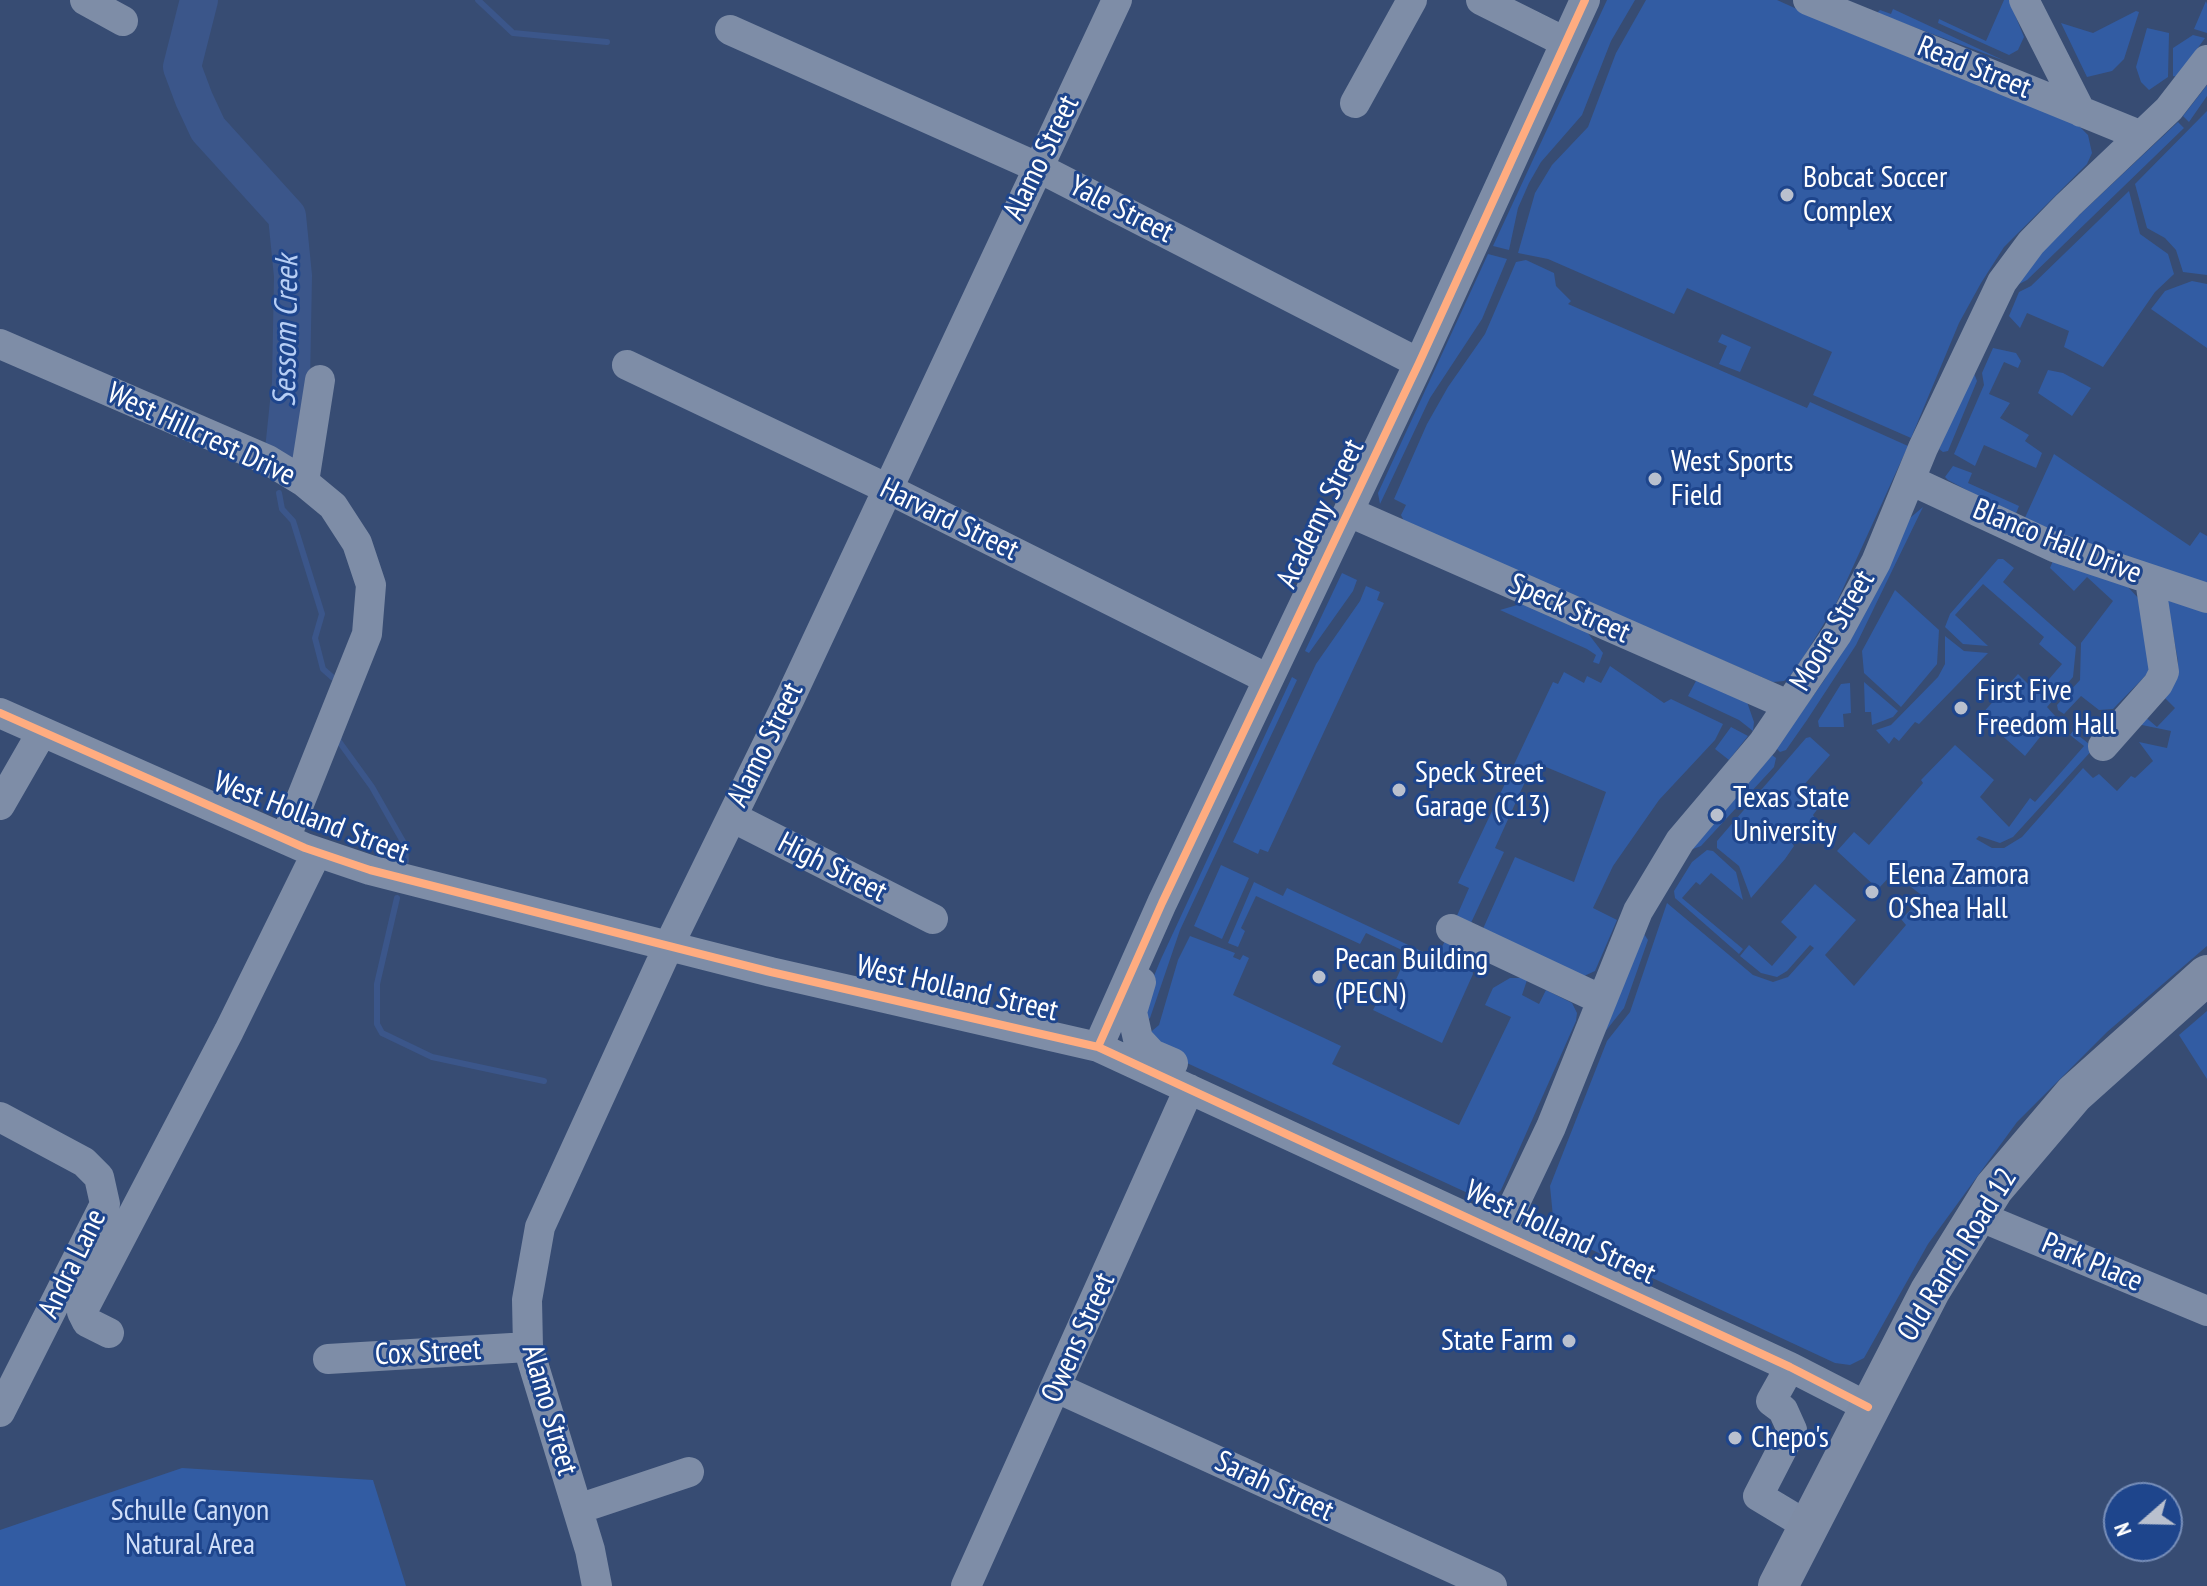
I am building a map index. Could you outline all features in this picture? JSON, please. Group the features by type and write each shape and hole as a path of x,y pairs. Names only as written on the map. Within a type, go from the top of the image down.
{"main road":[{"name":"Old Ranch Road 12","path":"1778,1586 1868,1407 1930,1291 1976,1215 2015,1161 2074,1094 2207,975"}],"street":[{"path":"85,0 123,21"},
{"name":"Alamo Street","path":"597,1586 578,1509 528,1347 527,1300 540,1227 669,945 1117,0"},
{"path":"1355,103 1412,0"},
{"path":"1481,0 1565,42"},
{"name":"Academy Street","path":"1098,1047 1268,679 1419,363 1585,0"},
{"name":"Read Street","path":"1808,0 2139,135"},
{"path":"2024,0 2081,112"},
{"name":"Yale Street","path":"730,30 1037,167 1419,363"},
{"name":"Moore Street","path":"1501,1232 1551,1127 1638,911 1680,841 1763,743 1856,599 2002,282 2031,243 2169,109 2207,60"},
{"name":"West Hillcrest Drive","path":"0,344 268,460 304,482 333,506 357,543 368,572 372,601 361,651 285,839"},
{"name":"Harvard Street","path":"627,365 886,488 1268,679"},
{"path":"304,482 320,380"},
{"name":"Blanco Hall Drive","path":"1910,480 2054,547 2207,598"},
{"name":"Speck Street","path":"1349,512 1788,705"},
{"path":"2103,746 2158,684 2164,672 2150,580"},
{"name":"West Holland Street","path":"0,713 285,839 406,881 1098,1047 1790,1367 1868,1407"},
{"path":"0,805 42,732"},
{"name":"High Street","path":"732,817 933,919"},
{"path":"109,1333 87,1322 82,1312 317,852"},
{"path":"1451,929 1600,999"},
{"path":"1136,961 1141,981 1132,1012 1138,1039 1152,1054 1184,1068 1196,1092"},
{"name":"Owens Street","path":"966,1586 1196,1092"},
{"name":"Andra Lane","path":"0,1117 93,1169 103,1186 105,1204 0,1412"},
{"name":"Park Place","path":"1976,1215 2207,1311"},
{"name":"Cox Street","path":"328,1359 528,1347"},
{"path":"1790,1367 1771,1401 1783,1410 1792,1430 1758,1496 1808,1526"},
{"name":"Sarah Street","path":"1057,1388 1492,1586"},
{"name":"Alamo Street","path":"578,1509 689,1472"}],"green space":[{"path":"1607,0 1635,0 1611,41 1582,115 1541,162 1529,183 1518,208 1509,250 1493,246"},
{"path":"1646,0 1777,0 1850,33 2077,124 2088,135 2092,153 2087,164 2004,247 1981,283 1959,323 1911,438 1813,395 1832,352 1687,288 1674,314 1548,259 1518,253 1535,193 1552,165 1588,127 1616,53"},
{"path":"1841,0 1877,13 1880,10 1891,14 1893,9 2005,61"},
{"path":"2004,0 2009,0 2024,37 2018,50 2009,55 1938,23 1939,19 1986,41"},
{"path":"2206,1 2207,4 2207,33 2194,29"},
{"path":"2139,12 2124,59 2112,71 2087,77 2061,23 2093,33"},
{"path":"2147,28 2169,33 2168,77 2149,90 2141,82 2136,67"},
{"path":"2193,35 2205,38 2177,77 2173,76 2173,48"},
{"path":"2207,85 2207,96 2189,122 2183,116"},
{"path":"2207,111 2207,275 2183,272 2176,250 2165,238 2147,228 2135,184"},
{"path":"2178,122 2184,128 2027,280 2017,285 2044,248"},
{"path":"2129,191 2140,234 2168,254 2174,274 2155,292 2103,367 2064,347 2069,331 2027,313 2020,328 2009,316 2019,292 2031,286"},
{"path":"1488,254 1507,259 1482,319 1430,398 1380,504 1378,493"},
{"name":"West Sports Field","path":"1526,260 1554,273 1556,286 1571,301 1568,304 1807,408 1810,402 1908,446 1836,604 1795,671 1784,681 1773,682 1405,523 1401,515 1406,505 1394,499 1427,424 1485,334 1516,262"},
{"path":"2192,281 2207,284 2207,348 2151,309 2165,291"},
{"path":"1722,334 1751,347 1740,372 1719,364 1727,346 1718,342"},
{"path":"1993,348 2016,353 2021,361 2018,368 2004,362 1989,394 2010,403 2000,418 2029,435 2025,441 2042,453 2036,468 1984,445 1975,466 1954,454 1984,385 1982,373"},
{"path":"2048,370 2063,373 2091,388 2072,416 2038,393"},
{"path":"1973,371 1977,381 1948,451 1943,452 1939,449"},
{"path":"2054,454 2190,546 2200,532 2207,536 2207,589 2023,522"},
{"path":"1953,466 1972,473 1968,483 2019,506 2015,516 1948,480 1945,477"},
{"path":"1923,507 1856,645 1786,750 1780,752 1776,748 1825,679 1910,518"},
{"path":"2054,558 2127,586 2140,600 2150,671 2113,709 2099,710 2081,696 2064,714 2058,710 2057,705 2080,680 2081,643 2113,601 2087,577 2074,591 2050,568"},
{"path":"1998,559 2003,559 2014,568 2003,582 2076,647 2073,677 2047,707 2056,717 2025,756 1980,716 2018,674 2037,693 2062,664 2039,644 2044,637 1983,584 1955,615 1988,646 1963,644 1945,627 1950,614"},
{"path":"1342,573 1357,580 1353,591 1309,653 1305,651"},
{"path":"1366,586 1380,592 1377,600 1384,603 1268,852 1260,849 1258,854 1233,842 1316,664 1360,601"},
{"path":"1895,590 1939,630 1937,664 1901,707 1864,673 1862,651"},
{"path":"2167,600 2207,611 2207,946 2107,1032 2017,1122 1928,1244 1864,1358 1850,1365 1835,1363 1545,1228 1540,1221 1549,1225 1553,1217 1550,1186 1607,1041 1630,1012 1667,903 1753,975 1773,982 1788,977 1814,948 1810,945 1787,971 1777,977 1761,973 1740,956 1749,945 1772,966 1797,937 1781,922 1815,884 1856,920 1825,955 1854,986 1906,925 1901,919 1924,897 1893,873 1878,889 1837,851 1854,832 1869,845 1923,783 1921,780 1955,745 1994,780 1980,797 2009,827 2030,798 2035,802 2084,746 2070,735 2073,731 2094,748 2013,837 2000,843 1979,836 1976,839 1992,848 2004,848 2022,837 2083,768 2093,778 2099,774 2117,791 2131,776 2135,778 2153,761 2139,742 2167,748 2171,731 2142,725 2139,721 2143,715 2157,727 2175,708 2162,695 2177,672 2178,661"},
{"path":"1524,603 1577,619 1603,653 1599,664 1593,662 1596,655 1587,649 1500,610"},
{"path":"1945,636 1964,651 1988,653 1919,724 1915,722 1899,741 1894,737 1889,744 1876,730 1891,725 1938,677 1945,664"},
{"path":"1610,666 1664,703 1671,699 1723,724 1715,740 1659,800 1613,866 1593,908 1617,920 1595,971 1584,976 1482,931 1515,857 1574,882 1606,792 1534,762 1495,848 1504,852 1470,925 1456,918 1469,888 1458,883 1553,682 1558,684 1564,672 1584,683 1587,676 1601,683"},
{"path":"1292,677 1297,680 1180,930 1150,1018 1142,1025 1151,983 1161,959"},
{"path":"1697,679 1747,702 1754,722 1753,731 1739,720 1688,696"},
{"path":"1864,682 1898,711 1893,717 1872,725 1871,712 1865,712"},
{"path":"1850,683 1851,713 1843,714 1844,727 1819,727 1818,721 1841,684"},
{"path":"1731,727 1748,736 1729,760 1715,749"},
{"path":"1810,737 1830,755 1803,786 1822,803 1813,815 1815,818 1792,843 1794,846 1785,859 1751,898 1739,866 1717,848 1717,841"},
{"path":"1772,755 1776,758 1774,767 1701,846 1690,850"},
{"path":"1707,850 1713,851 1736,872 1743,900 1711,873 1700,885 1696,882 1682,898 1743,949 1739,954 1675,898 1674,891 1692,862"},
{"path":"1221,865 1249,878 1222,939 1194,926"},
{"path":"1254,882 1283,896 1287,888 1436,958 1445,941 1469,953 1473,974 1442,1043 1373,1010 1382,993 1389,995 1408,953 1366,933 1360,944 1256,896 1241,928 1245,931 1238,947 1228,943"},
{"path":"1644,934 1648,940 1624,1008 1604,1033"},
{"path":"1190,936 1235,953 1233,957 1240,960 1243,955 1249,958 1233,995 1341,1046 1332,1064 1459,1125 1511,1017 1485,1005 1493,988 1510,978 1521,978 1527,980 1522,995 1539,1004 1546,990 1572,1003 1577,1013 1576,1021 1501,1190 1498,1193 1481,1185 1479,1192 1487,1196 1472,1195 1161,1051 1146,1036 1159,1025 1178,960"},
{"path":"2207,1011 2207,1079 2179,1035"},
{"name":"Schulle Canyon Natural Area","path":"182,1468 373,1480 406,1586 0,1586 0,1530"}],"waterway":[{"name":"Sessom Creek","path":"199,0 182,67 194,99 208,129 287,216 293,276 291,383 283,460"},
{"path":"478,0 513,33 607,42"},
{"name":"Sessom Creek","path":"279,493 282,509 293,521 322,614 315,638 323,669 332,677"},
{"name":"Sessom Creek","path":"339,737 338,740 372,787 405,845 406,861"},
{"name":"Sessom Creek","path":"397,898 377,984 377,1024 382,1033 432,1057 544,1081"}],"cycle path":[{"path":"1098,1047 1162,903 1419,363 1585,0"},
{"path":"0,713 305,848 370,870 771,972 1098,1047 1790,1367 1868,1407"}],"place":[{"name":"Bobcat Soccer Complex","path":"1787,195"},
{"name":"West Sports Field","path":"1655,479"},
{"name":"First Five Freedom Hall","path":"1961,708"},
{"name":"Speck Street Garage (C13)","path":"1399,790"},
{"name":"Texas State University","path":"1717,815"},
{"name":"Elena Zamora O'Shea Hall","path":"1872,892"},
{"name":"Pecan Building (PECN)","path":"1319,977"},
{"name":"State Farm","path":"1569,1341"},
{"name":"Chepo's","path":"1735,1438"}]}
